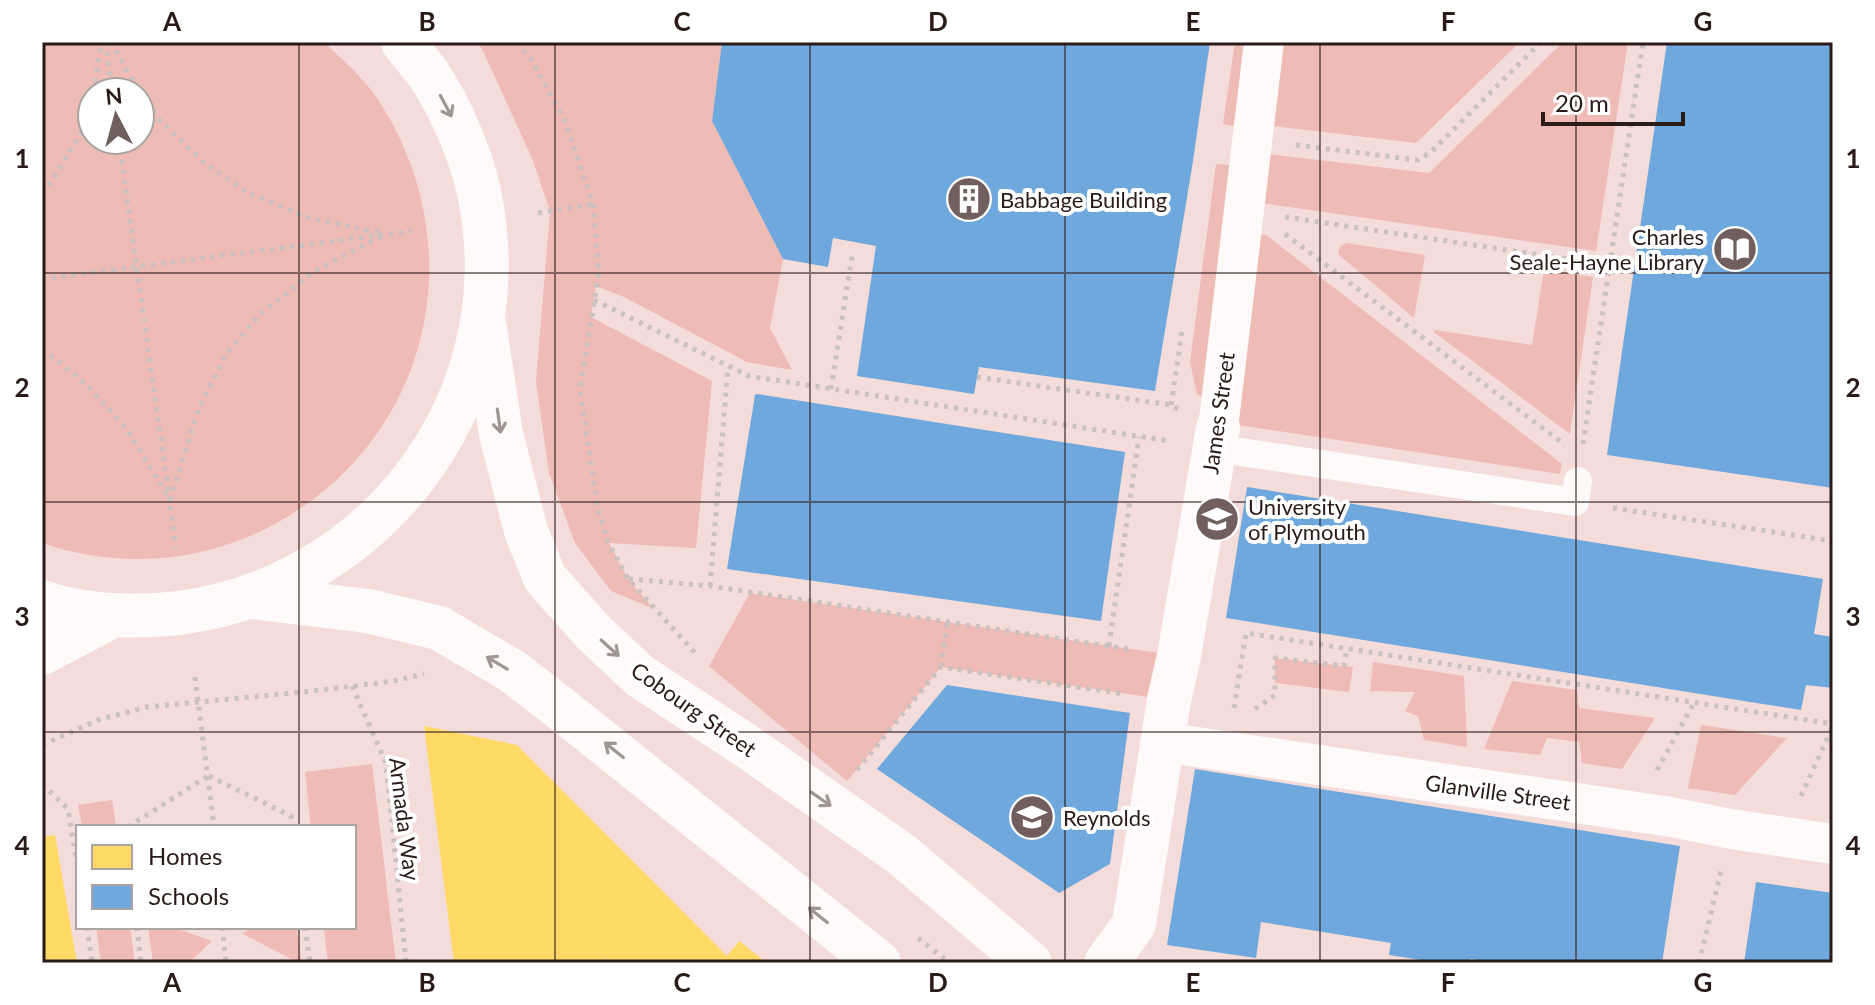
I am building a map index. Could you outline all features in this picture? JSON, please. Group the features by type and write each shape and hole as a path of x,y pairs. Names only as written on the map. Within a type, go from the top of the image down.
{"main road":[{"path":"42,602 114,615 160,615 252,597 310,570 362,534 407,489 443,436 469,378 483,316 486,253 478,191 459,132 430,76 403,42"},
{"name":"Cobourg Street","path":"483,316 501,434 526,531 545,578 593,632 640,676 901,854 1030,963"},
{"name":"James Street","path":"1106,963 1134,924 1216,436"},
{"path":"252,597 368,611 439,628 512,671 879,963"},
{"path":"42,653 114,615"}],"street":[{"name":"James Street","path":"1216,436 1251,210 1252,140 1264,42"},
{"name":"Glanville Street","path":"1166,721 1634,812 1833,844"}],"lane":[{"path":"1216,436 1578,480"}],"path":[{"path":"106,42 110,76"},
{"path":"97,76 106,42"},
{"path":"106,42 159,119 203,162 248,193 309,218 386,234"},
{"path":"517,42 531,59 565,121 593,204 599,272 580,390 595,496 608,542 628,579 710,586 1179,656"},
{"path":"1252,140 1418,160 1431,152 1541,42"},
{"path":"1578,480 1643,42"},
{"path":"42,193 76,141"},
{"path":"121,156 176,548"},
{"path":"538,213 593,204"},
{"path":"1251,210 1609,265"},
{"path":"1251,210 1578,480 1833,541"},
{"path":"42,279 412,231"},
{"path":"170,500 200,405 227,353 260,314 316,270 386,234"},
{"path":"831,389 852,256"},
{"path":"594,299 749,376 1139,437 1216,436"},
{"path":"42,349 86,384 126,428 170,500"},
{"path":"710,586 728,367"},
{"path":"977,377 1171,405 1216,436"},
{"path":"1109,646 1139,437"},
{"path":"829,805 941,667 947,622"},
{"path":"1239,677 1246,633 1833,725 1781,837"},
{"path":"1253,710 1275,695 1275,658 1344,666 1347,647"},
{"path":"941,667 1166,721"},
{"path":"42,745 98,720 147,707 313,691 423,674 438,679"},
{"path":"195,677 214,825"},
{"name":"Armada Way","path":"352,686 386,763 406,963"},
{"path":"1634,812 1695,701"},
{"path":"131,825 208,776"},
{"path":"208,776 291,816 293,825"},
{"path":"42,784 68,809 76,859"},
{"path":"1699,963 1731,829"},
{"path":"87,929 92,963"},
{"path":"137,929 141,963"},
{"path":"222,929 226,963"},
{"path":"305,929 310,963"}],"shaded area":[{"path":"42,42 323,42 364,82 384,109 412,169 427,231 428,292 417,352 394,407 358,457 312,500 255,534 203,551 149,559 122,559 68,551 42,543"},
{"path":"477,42 722,42 712,121 783,259 770,328 792,370 747,362 624,297 596,286 591,317 712,381 696,548 609,543 628,579 654,609 611,591 575,543 549,473 536,382 550,211 532,158"},
{"path":"1235,42 1257,42 1245,128 1223,124"},
{"path":"1282,42 1520,42 1416,143 1272,126"},
{"path":"1563,42 1628,42 1596,251 1262,203 1268,154 1429,173"},
{"path":"1216,164 1241,166 1212,398 1197,395 1190,362"},
{"path":"1261,235 1266,235 1562,464 1560,474 1238,425"},
{"path":"1346,243 1425,255 1414,318 1338,254 1340,247"},
{"path":"1544,269 1593,277 1570,434 1434,332 1532,345"},
{"path":"750,593 1179,656 1169,700 941,667 847,781 709,666"},
{"path":"1275,658 1353,667 1349,692 1275,683"},
{"path":"1373,662 1464,676 1467,747 1424,740 1418,716 1405,711 1415,692 1370,691"},
{"path":"1512,681 1577,690 1579,708 1655,718 1622,769 1582,763 1579,742 1547,738 1540,755 1484,749"},
{"path":"1701,725 1787,738 1735,795 1688,788"},
{"path":"372,764 396,963 328,963 324,929 356,929 356,825 311,825 305,772"},
{"path":"112,800 116,825 82,825 78,805"},
{"path":"96,929 130,929 135,963 101,963"},
{"path":"148,929 178,929 212,941 189,963 153,963"},
{"path":"249,929 297,929 302,963 299,963 243,934"}],"building: Homes":[{"path":"424,726 517,745 727,956 739,941 767,963 612,963 608,959 579,963 454,963"},
{"path":"55,835 77,963 42,963 42,837"}],"building: Schools":[{"name":"Babbage Building","path":"722,42 1210,42 1155,391 979,367 974,394 857,376 876,246 833,238 828,267 783,259 712,121"},
{"name":"Charles Seale-Hayne Library","path":"1667,42 1833,42 1833,488 1607,455"},
{"path":"757,394 1125,452 1101,621 727,569"},
{"path":"1247,487 1823,579 1814,634 1833,637 1833,688 1806,685 1801,710 1226,618"},
{"name":"Reynolds","path":"947,685 1130,713 1110,864 1059,893 877,769"},
{"path":"1195,769 1680,846 1662,963 1498,963 1470,959 1470,963 1440,963 1389,955 1391,943 1261,922 1256,958 1167,945"},
{"path":"1756,882 1833,893 1833,963 1744,963"}],"place":[{"name":"Babbage Building","path":"969,199"},
{"name":"Charles Seale-Hayne Library","path":"1735,249"},
{"name":"University of Plymouth","path":"1217,519"},
{"name":"Reynolds","path":"1032,817"}]}
